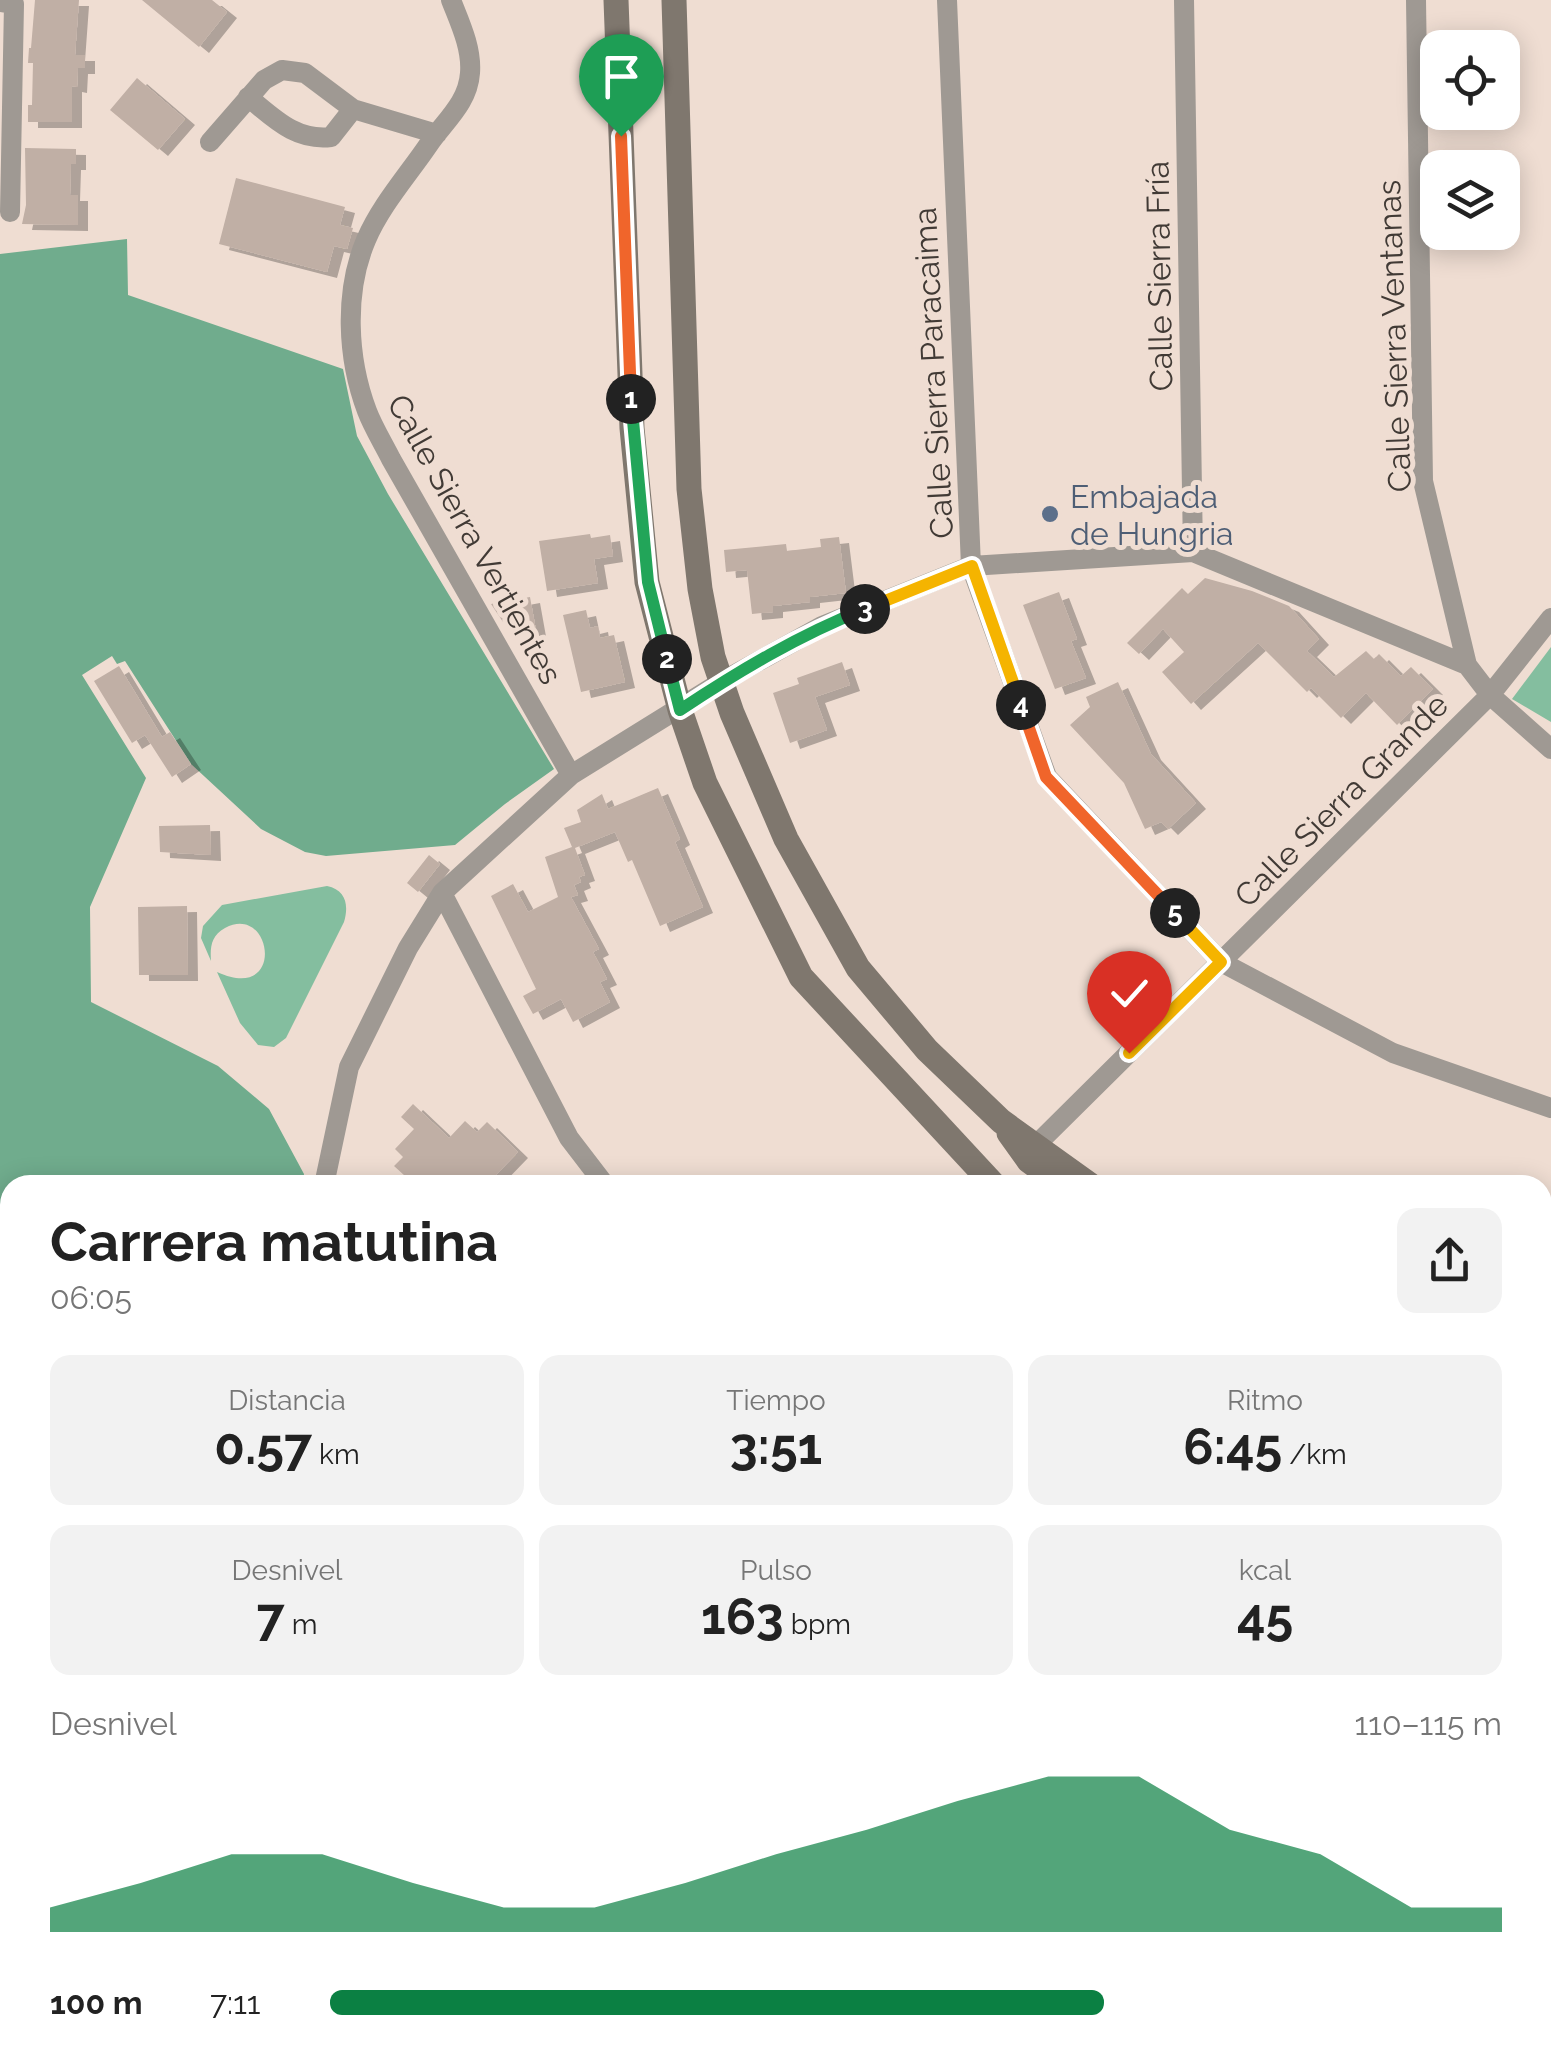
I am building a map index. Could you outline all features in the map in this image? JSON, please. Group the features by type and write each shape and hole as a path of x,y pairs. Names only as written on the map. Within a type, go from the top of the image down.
{"main road":[{"path":"616,0 632,428 648,582 680,710 705,783 801,978 981,1175"},
{"path":"674,0 689,490 700,589 722,682 786,839 858,968 926,1050 1001,1120 1077,1175"},
{"path":"1001,1120 1029,1161 1048,1175"}],"street":[{"name":"Calle Sierra Vertientes","path":"451,0 466,42 470,72 466,95 384,208 366,240 356,270 350,312 354,361 367,411 390,459 571,775"},
{"name":"Calle Sierra Paracaima","path":"946,0 972,566 1046,777 1221,962 1393,1052 1551,1108"},
{"name":"Calle Sierra Fría","path":"1184,0 1193,552"},
{"name":"Calle Sierra Ventanas","path":"1416,0 1423,481 1467,665"},
{"path":"9,2 10,212"},
{"path":"210,142 264,80 282,70 304,73 353,110 437,134"},
{"path":"248,97 287,129 312,139 330,136 353,110"},
{"path":"326,1175 349,1067 408,948 442,893 571,775 822,626 972,566 1193,552 1467,665 1490,696 1551,749"},
{"name":"Calle Sierra Grande","path":"1037,1144 1490,696 1551,618"},
{"path":"442,893 569,1138 597,1175"}],"green space":[{"path":"127,239 128,295 343,369 357,436 554,769 455,845 326,856 305,852 261,829 191,764 125,661 117,664 112,656 82,675 146,778 90,907 91,1002 218,1066 269,1109 304,1175 0,1175 0,254"},
{"path":"1551,647 1551,722 1512,699"},
{"path":"327,886 344,899 344,922 286,1038 274,1047 258,1045 240,1023 217,972 239,978 254,975 263,965 262,939 253,928 241,924 225,928 212,942 211,961 201,938 203,926 222,905"}],"building":[{"path":"35,0 79,0 75,55 85,55 85,68 78,68 77,87 72,86 72,122 28,122 33,63 28,63"},
{"path":"142,0 212,0 227,12 199,47"},
{"path":"137,78 185,119 158,150 110,110"},
{"path":"25,148 76,149 76,164 71,164 70,195 78,195 78,225 22,224 26,205"},
{"path":"236,178 345,207 340,225 353,228 347,249 334,246 327,272 219,244"},
{"path":"590,534 591,538 610,535 613,556 594,559 598,583 547,591 539,541"},
{"path":"839,537 846,593 810,597 810,602 773,606 773,612 752,614 747,570 726,572 724,550 786,544 787,551 821,547 820,539"},
{"path":"1205,578 1289,606 1319,639 1307,651 1334,677 1366,651 1374,659 1379,654 1401,676 1411,667 1433,689 1397,725 1366,693 1341,718 1311,688 1307,692 1258,643 1191,704 1162,672 1184,652 1163,629 1139,654 1127,643 1182,588 1188,594"},
{"path":"1059,592 1077,639 1071,641 1086,678 1055,689 1023,605"},
{"path":"530,597 537,636 520,639 518,626 507,628 491,604"},
{"path":"586,610 590,628 598,626 600,638 614,635 625,682 581,692 563,615"},
{"path":"842,662 850,685 815,697 827,730 790,743 773,693 799,684 797,678"},
{"path":"119,666 162,737 170,732 191,764 172,777 145,735 132,743 94,681"},
{"path":"1118,682 1151,754 1196,803 1168,829 1161,822 1145,829 1124,783 1070,725 1090,707 1086,697"},
{"path":"658,788 680,839 675,842 703,907 660,926 632,860 628,862 615,832 575,848 585,875 574,885 578,895 571,897 599,949 593,952 607,979 600,982 610,1002 573,1022 561,999 533,1014 523,996 536,989 491,896 513,884 528,912 558,897 545,857 572,847 564,828 581,822 577,810 602,794 608,809"},
{"path":"210,825 211,855 160,852 159,826"},
{"path":"429,855 440,864 418,892 407,883"},
{"path":"187,906 188,975 139,975 138,907"},
{"path":"413,1104 449,1138 465,1121 477,1132 487,1122 518,1152 496,1175 404,1175 394,1166 403,1157 395,1149 414,1129 401,1117"}],"place":[{"name":"Embajada de Hungria","path":"1050,514"}],"route":[{"path":"621,136 632,428 648,582 680,710 822,626 972,566 1046,777 1221,962 1129,1053"}]}
